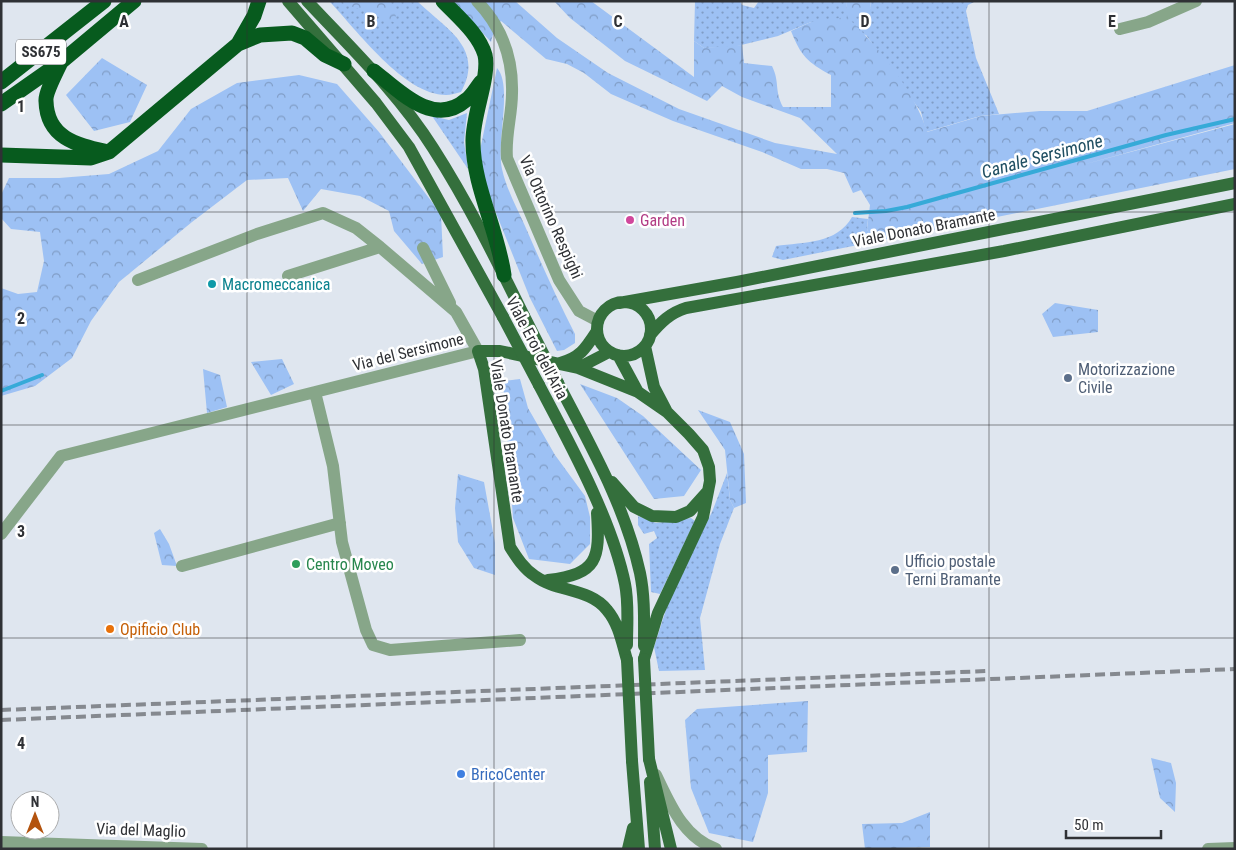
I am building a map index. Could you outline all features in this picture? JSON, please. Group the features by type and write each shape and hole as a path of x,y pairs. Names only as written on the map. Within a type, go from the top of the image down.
{"highway":[{"name":"SS675","path":"1,82 104,1"},
{"name":"SS675","path":"1,104 61,62 134,1"},
{"path":"238,44 254,16 259,1"},
{"path":"443,1 471,31 485,55 483,79 474,117 472,142 475,163 501,251 504,275"},
{"path":"1,155 91,158 109,152 238,44 260,35 292,33 305,38 325,55 344,64"},
{"path":"61,62 45,100 53,128 73,144 109,152"},
{"path":"374,71 424,108 438,111 453,109 467,100 483,79"}],"main road":[{"name":"Viale Eroi dell'Aria","path":"288,1 344,64 408,147 503,316 539,385 567,439 611,537 625,585 632,760 639,849"},
{"name":"Viale Eroi dell'Aria","path":"307,1 374,71 433,147 504,275 605,473 631,540 640,575 649,759 663,815"},
{"name":"Viale Donato Bramante","path":"558,363 573,360 581,354 606,308 619,303 737,282 1235,183"},
{"path":"578,368 613,354 633,354 648,340 668,316 686,308 1004,251 1235,204"},
{"name":"Viale Donato Bramante","path":"619,303 636,305 648,318 648,340 654,386 667,412"},
{"name":"Viale Donato Bramante","path":"597,326 598,339 613,354 638,392"},
{"name":"Viale Donato Bramante","path":"627,660 615,621 607,609 596,599 536,577 518,560 510,547 484,369 478,351 500,351 578,368 638,392 667,412 703,450 709,467 708,491 703,517 658,613 644,659"},
{"path":"605,473 634,507 652,516 676,517 690,511 708,491"},
{"path":"546,581 572,577 592,564 599,544 596,504"},
{"path":"655,849 663,815"},
{"path":"663,815 672,849"},
{"path":"628,849 636,819"}],"street":[{"name":"Via Ottorino Respighi","path":"477,1 491,16 504,39 510,59 512,94 506,138 507,158 559,280 579,311 597,326"},
{"path":"1120,29 1148,22 1196,1"},
{"name":"Via del Sersimone","path":"1,534 61,456 478,351 454,310 356,228 323,213 256,234 138,280"},
{"path":"288,276 380,247"},
{"path":"423,248 454,310"},
{"path":"315,392 333,466 342,542 358,604 373,645 390,650 520,640"},
{"path":"182,566 340,523"},
{"path":"663,815 716,849"},
{"name":"Via del Maglio","path":"1,842 77,847 202,849"},
{"path":"1208,849 1235,848"}],"green space":[{"path":"329,1 417,1 450,30 459,40 465,51 468,63 467,77 461,92 446,95 430,92 398,73 382,59"},
{"path":"342,1 390,1 399,24 345,4"},
{"path":"453,1 515,1 557,38 608,73 679,109 775,143 837,154 800,118 742,97 722,86 707,101 625,61 570,18 554,1 591,1 694,77 694,41 704,48 742,45 744,63 772,66 783,107 831,107 831,75 806,58 798,47 791,31 811,22 847,17 846,1 870,1 871,8 864,15 848,18 860,29 895,71 922,117 927,132 981,116 1040,111 1087,111 1235,65 1235,123 1082,165 1235,124 1235,169 873,242 867,229 870,205 861,190 853,193 844,173 827,169 801,169 762,152 673,121 611,94 584,73 567,64 546,59 501,21 495,27 491,42"},
{"path":"695,1 740,1 742,5 754,8 759,1 846,1 848,17 871,8 870,1 976,1 968,5 966,11 976,58 999,114 980,116 926,132 921,112 866,35 811,22 778,36 733,47 704,48 694,41"},
{"path":"102,58 147,85 130,122 94,131 66,95"},
{"path":"497,68 502,76 504,87 501,145 502,169 512,198 575,334 575,343 564,350 557,351 530,298 494,208 478,160"},
{"path":"299,75 337,84 379,132 441,214 443,257 422,264 394,231 389,211 360,196 321,189 303,211 288,178 247,180 119,282 91,321 72,358 35,386 1,396 1,288 18,294 37,292 44,261 40,232 11,229 1,218 1,195 9,178 59,178 109,174 158,151 191,109 237,83"},
{"path":"467,113 464,142 468,169 432,116 449,120"},
{"path":"852,217 868,219 867,229 873,242 783,260 772,257 776,246 829,237 846,226"},
{"path":"1055,303 1098,310 1098,332 1053,337 1042,314"},
{"path":"282,359 294,384 271,395 251,362"},
{"path":"203,369 220,375 227,407 207,413"},
{"path":"520,379 528,408 555,455 585,496 590,517 590,544 570,564 529,559 513,518 503,381"},
{"path":"580,384 617,398 643,416 701,470 684,496 654,499"},
{"path":"698,410 730,422 744,454 746,503 734,508 730,500 725,450"},
{"path":"727,473 730,500 734,508 720,544 700,618 705,670 659,671 654,647 671,594 712,512"},
{"path":"458,474 484,482 495,543 495,575 474,568 458,542 455,508"},
{"path":"638,516 656,523 691,518 695,521 660,594 651,592 649,544 657,538 654,531 644,534 638,525"},
{"path":"160,529 169,544 177,566 162,565 154,533"},
{"path":"808,701 807,752 768,755 768,793 753,842 709,833 691,788 685,720 697,709"},
{"path":"1151,758 1171,763 1176,783 1175,812 1160,798"},
{"path":"930,812 930,847 865,849 862,824 902,823"}],"waterway":[{"name":"Canale Sersimone","path":"855,213 886,211 907,207 1166,135 1235,119"},
{"name":"Canale Sersimone","path":"1,391 42,375"}],"railway":[{"path":"1,720 1235,669"},
{"path":"1,710 988,671"}],"place":[{"name":"Garden","path":"630,220"},
{"name":"Macromeccanica","path":"212,284"},
{"name":"Motorizzazione Civile","path":"1068,378"},
{"name":"Centro Moveo","path":"296,564"},
{"name":"Ufficio postale Terni Bramante","path":"895,570"},
{"name":"Opificio Club","path":"110,629"},
{"name":"BricoCenter","path":"461,774"}]}
